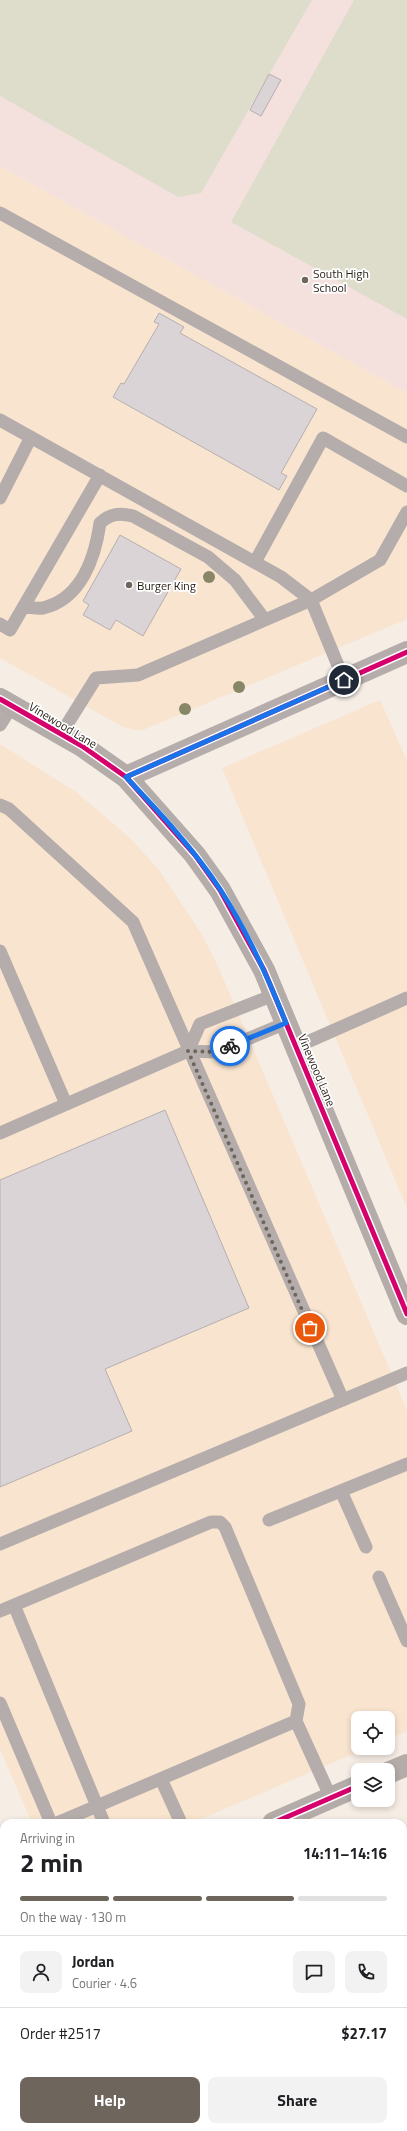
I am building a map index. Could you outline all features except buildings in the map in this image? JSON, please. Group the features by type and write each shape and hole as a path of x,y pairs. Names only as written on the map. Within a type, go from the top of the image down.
{"street":[{"path":"126,777 407,652"},
{"name":"Vinewood Lane","path":"6,702 82,746 126,777 186,844 220,890 264,970 296,1047 402,1287 407,1314"},
{"path":"395,1770 407,1765"},
{"path":"282,1819 351,1789"}],"lane":[{"path":"0,213 407,437"},
{"path":"0,420 281,577 311,600 344,680"},
{"path":"0,498 31,437"},
{"path":"255,562 323,438 407,486"},
{"path":"0,624 10,630 100,475"},
{"path":"61,734 96,678 138,675 311,600 380,560 407,512"},
{"path":"24,607 42,608 64,599 76,588 90,566 95,551 100,523 113,514 121,513 133,516 208,557 235,580 265,620"},
{"path":"0,725 6,702"},
{"path":"0,805 9,809 133,922 188,1051 343,1400"},
{"path":"0,951 66,1104"},
{"path":"188,1051 200,1024 274,994"},
{"path":"296,1047 407,998"},
{"path":"0,1133 188,1051 216,1052 286,1023"},
{"path":"0,1544 407,1373"},
{"path":"269,1520 407,1464"},
{"path":"341,1491 366,1547"},
{"path":"0,1611 211,1522 220,1522 225,1527 299,1704 296,1721 331,1798"},
{"path":"379,1577 407,1641"},
{"path":"14,1606 102,1819"},
{"path":"0,1703 49,1819"},
{"path":"66,1819 296,1721"},
{"path":"161,1779 179,1819"}],"shaded area":[{"name":"South High School","path":"0,0 407,0 407,393 0,166"},
{"path":"0,166 407,393 407,619 143,730 123,727 0,658"},
{"path":"380,700 407,761 407,1208 222,768"},
{"path":"0,744 76,792 130,838 159,870 201,933 217,964 407,1410 407,1731 395,1736 395,1711 351,1711 351,1755 201,1819 30,1819 0,1749"}],"green space":[{"path":"0,0 312,0 201,193 178,197 0,96"},
{"path":"354,0 407,0 407,319 231,222"}],"cycle path":[{"path":"126,777 407,652"},
{"path":"0,699 82,746 126,777 195,855 220,890 264,970 407,1314"},
{"path":"282,1819 351,1789"}],"way so far":[{"path":"230,1046 216,1052 188,1051 310,1328"}],"place":[{"name":"South High School","path":"305,280"},
{"name":"Burger King","path":"129,585"}],"route":[{"path":"230,1046 286,1023 264,970 220,890 195,855 168,822 126,777 344,680"}]}
